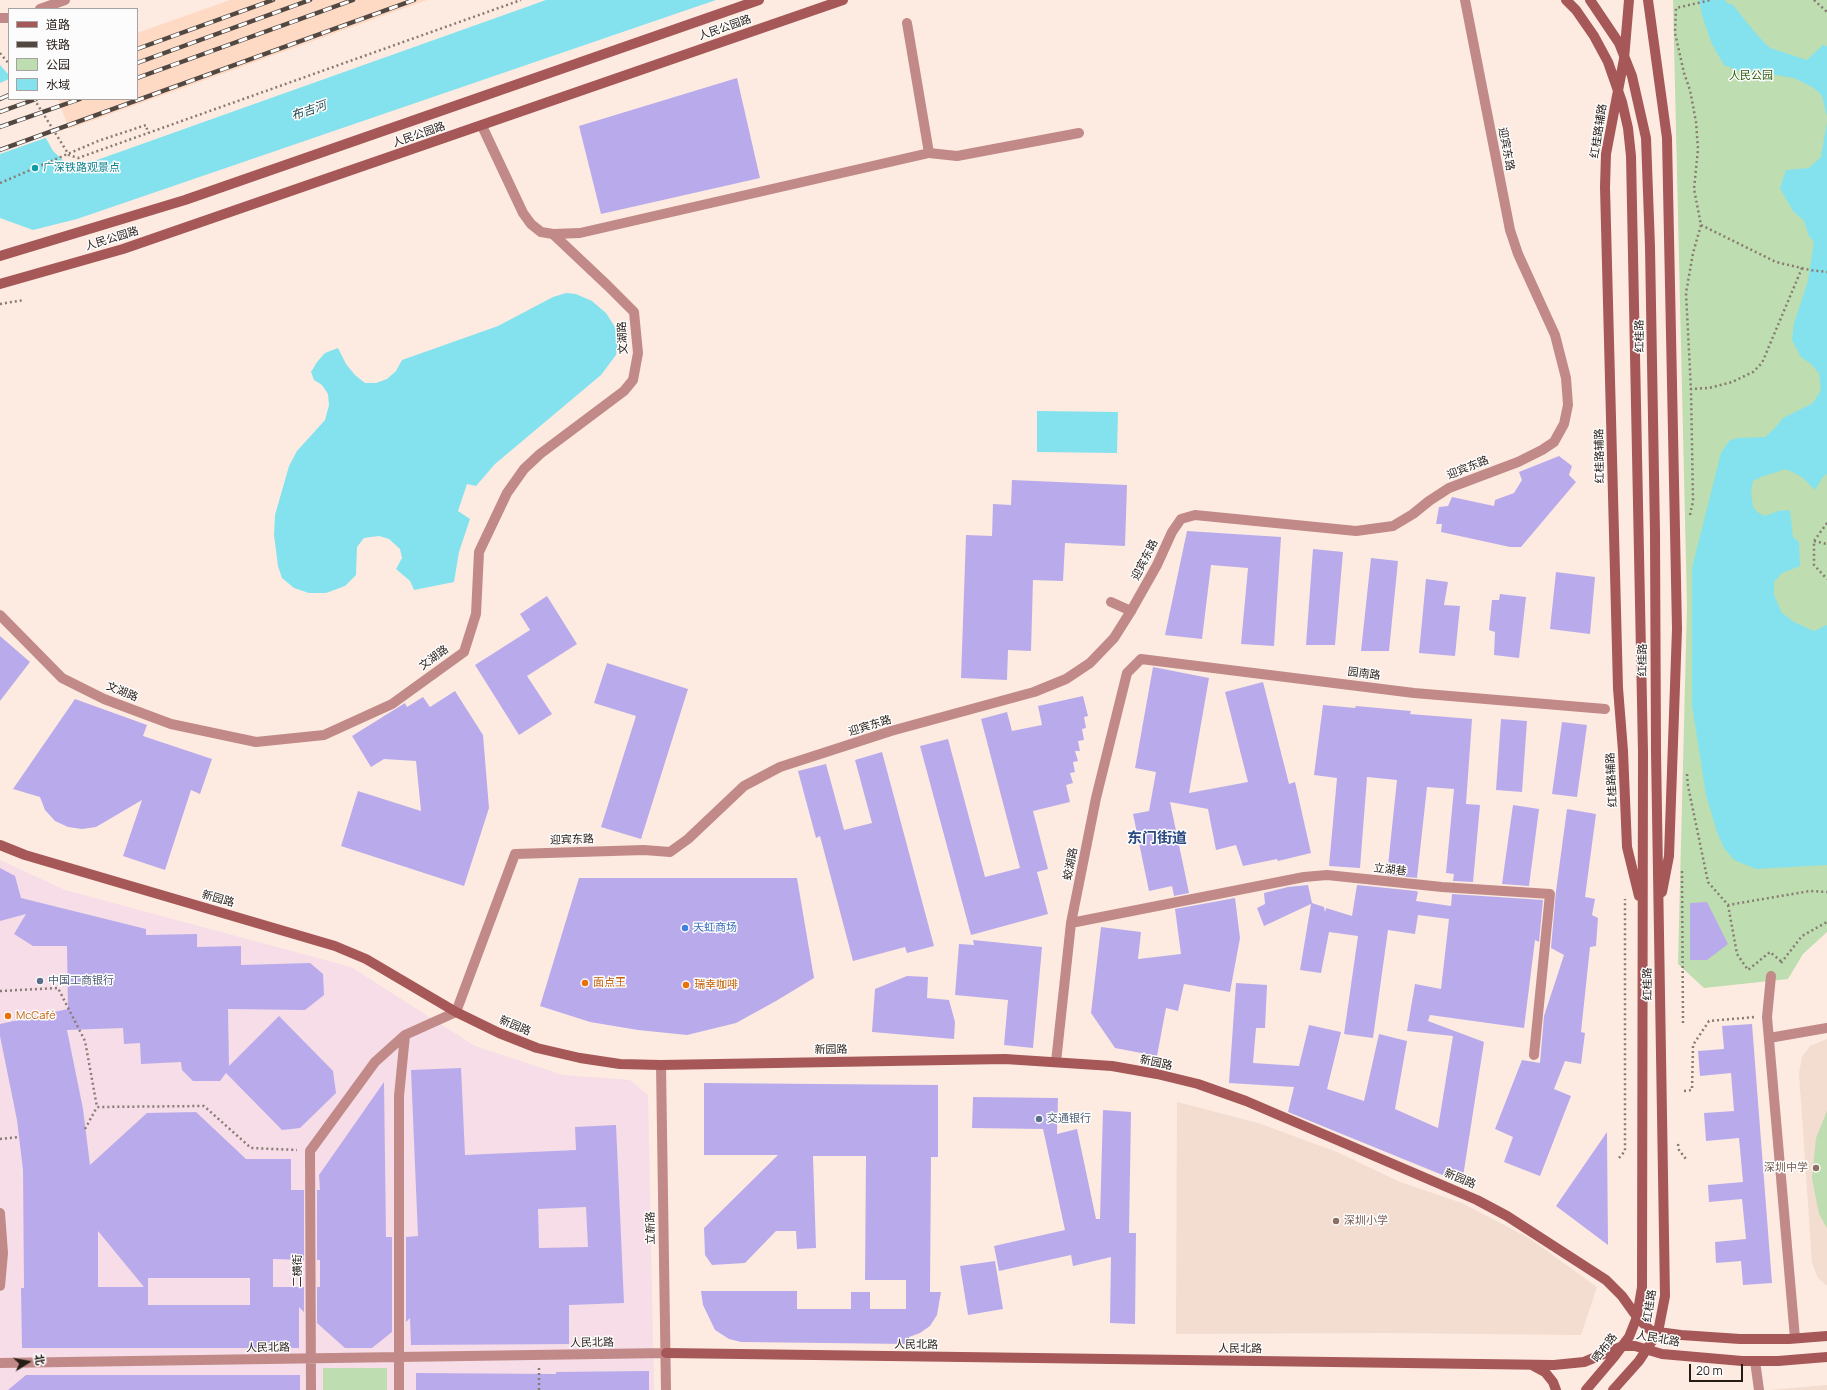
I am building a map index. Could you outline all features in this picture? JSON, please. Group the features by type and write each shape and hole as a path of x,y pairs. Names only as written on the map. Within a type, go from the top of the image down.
{"main road":[{"name":"人民公园路","path":"0,256 185,200 759,0"},
{"name":"人民公园路","path":"0,284 123,249 482,126 842,0"},
{"name":"红桂路","path":"1566,0 1576,10 1594,36 1608,62 1622,102 1628,128 1631,156 1643,752 1642,1272 1641,1298 1637,1317"},
{"name":"红桂路","path":"1590,0 1619,43 1632,76 1646,138 1649,184 1655,517 1656,752 1665,1265 1665,1296 1658,1332"},
{"name":"红桂路辅路","path":"1630,0 1624,59 1606,154 1605,187 1616,649 1623,751 1627,848 1643,912"},
{"path":"1648,0 1667,138 1677,629 1669,856 1659,911"},
{"name":"新园路","path":"0,845 25,855 335,946 366,959 456,1012 499,1033 537,1048 620,1064 661,1066 998,1059 1056,1062 1112,1066 1198,1084 1246,1101 1477,1200 1506,1216 1596,1272 1622,1296 1637,1317"},
{"name":"人民北路","path":"1637,1317 1650,1330 1712,1338 1794,1338 1827,1336"},
{"name":"晒布路","path":"1586,1390 1623,1346 1637,1317"},
{"path":"1613,1390 1647,1350 1658,1332"},
{"name":"人民北路","path":"666,1353 1570,1364 1584,1362 1623,1346 1635,1346 1662,1354 1755,1361 1778,1361 1827,1357"},
{"path":"1530,1364 1544,1372 1553,1382 1556,1390"}],"street":[{"path":"43,8 65,0"},
{"name":"迎宾东路","path":"456,1012 514,854 644,850 670,852 688,839 744,786 780,767 891,731 1034,692 1066,679 1090,663 1114,638 1132,611 1157,565 1172,532 1181,519 1195,515 1356,531 1393,526 1413,514 1449,488 1518,462 1554,442 1564,424 1568,405 1566,378 1555,335 1518,254 1510,230 1465,0"},
{"path":"907,23 929,153"},
{"path":"482,126 523,214 530,224 541,232 553,234 580,233 929,153 957,156 1079,134"},
{"name":"文湖路","path":"0,615 62,678 104,699 171,724 256,742 324,735 392,704 464,652 476,614 479,552 507,493 524,469 540,454 624,391 633,380 638,352 634,312 553,234"},
{"path":"1111,602 1132,611"},
{"name":"园南路","path":"1126,673 1142,659 1414,693 1605,709"},
{"name":"蛟湖路","path":"1056,1062 1071,923 1096,798 1126,673"},
{"name":"立湖巷","path":"1071,923 1304,877 1327,875 1442,887 1550,894 1534,1055"},
{"path":"1771,976 1767,1017 1794,1338"},
{"path":"310,1151 375,1062 405,1035 456,1012"},
{"path":"1769,1038 1827,1028"},
{"path":"399,1390 399,1096 405,1035"},
{"name":"立新路","path":"661,1066 666,1390"},
{"name":"二横街","path":"310,1151 311,1390"},
{"path":"0,1214 3,1253 0,1286"},
{"name":"人民北路","path":"0,1364 666,1353"},
{"path":"1755,1361 1759,1390"}],"path":[{"path":"35,100 69,155 78,158 521,0"},
{"path":"1711,0 1676,8 1675,33 1684,73 1690,90 1696,122 1698,148 1694,189 1701,225 1776,262 1810,270 1827,272"},
{"path":"1814,0 1827,12"},
{"path":"0,53 8,63"},
{"path":"0,183 98,141 146,125 148,133"},
{"path":"1691,390 1709,388 1732,382 1753,372 1762,364 1802,268"},
{"path":"0,304 24,300"},
{"path":"1827,523 1814,541 1814,565 1827,578"},
{"path":"1814,541 1827,544"},
{"path":"1685,792 1688,786"},
{"path":"1682,868 1683,1023"},
{"path":"1782,962 1770,952 1748,970 1736,954 1728,905 1810,891 1827,892"},
{"path":"1619,1158 1625,1151 1626,1133 1625,899"},
{"path":"1771,976 1802,936 1827,922"},
{"path":"0,992 58,988 85,1041 97,1108 86,1129"},
{"path":"1684,1091 1692,1090 1693,1045 1708,1022 1767,1017"},
{"path":"97,1108 204,1106 251,1148 310,1151"},
{"path":"0,1139 19,1137"},
{"path":"538,1356 539,1390"}],"shaded area":[{"path":"230,0 427,0 69,129 58,100 138,100 138,33"},
{"path":"0,860 65,890 351,967 475,1046 563,1075 630,1080 648,1095 654,1390 0,1390"},
{"name":"深圳中学","path":"1827,1039 1827,1286 1818,1278 1812,1263 1799,1073 1802,1057 1810,1046"},
{"name":"深圳小学","path":"1177,1102 1258,1123 1337,1152 1400,1182 1462,1203 1529,1238 1597,1287 1581,1335 1386,1333 1176,1334"},
{"path":"1827,1385 1827,1390 1769,1390"}],"green space":[{"name":"人民公园","path":"1673,0 1827,0 1827,932 1803,954 1788,979 1704,988 1678,964 1687,605"},
{"path":"1827,1111 1827,1228 1819,1214 1812,1178 1816,1138"},
{"path":"323,1368 387,1368 387,1390 323,1390"}],"water":[{"name":"布吉河","path":"546,0 716,0 77,219 33,230 0,218 0,65 8,74 8,100 10,100 41,129 53,151 66,163 83,165"},
{"path":"1699,0 1725,0 1728,4 1732,4 1758,36 1770,48 1807,60 1823,45 1827,46 1827,117 1822,96 1814,88 1794,78 1757,72 1739,71 1724,65 1711,42 1702,15"},
{"path":"1827,122 1827,474 1823,477 1815,490 1802,477 1786,469 1753,481 1751,492 1753,507 1757,512 1765,516 1778,511 1790,510 1793,537 1799,542 1800,566 1782,573 1774,582 1774,595 1782,613 1794,622 1814,631 1827,625 1827,865 1756,869 1734,860 1724,848 1717,832 1706,795 1692,705 1692,568 1721,453 1727,444 1730,440 1739,438 1765,437 1783,418 1813,403 1821,390 1819,373 1810,363 1801,357 1792,340 1794,323 1808,281 1814,242 1809,236 1804,221 1793,211 1780,188 1786,170 1809,168 1821,157"},
{"path":"566,293 576,294 592,301 606,313 615,327 618,340 616,355 601,375 495,464 476,486 467,484 458,511 470,519 459,552 454,582 414,590 410,581 396,569 402,558 400,549 389,539 379,536 364,538 357,547 356,575 345,586 326,593 309,593 294,588 282,578 278,566 274,535 275,515 289,466 297,451 325,420 329,405 328,394 322,385 314,380 311,372 325,353 338,348 346,364 355,375 365,383 376,383 387,379 396,371 402,360 498,326 553,297"},
{"path":"1037,411 1118,412 1117,453 1037,452"}],"pier":[{"path":"8,79 8,100 27,100 48,137 0,154 0,83"}],"building":[{"path":"737,78 760,178 601,214 579,126"},
{"path":"1559,456 1572,466 1569,475 1576,482 1521,547 1510,547 1441,532 1442,524 1436,524 1439,507 1448,506 1452,497 1494,506 1495,500 1514,493 1522,480 1519,472"},
{"path":"1012,480 1127,485 1125,546 1065,543 1063,581 1033,580 1031,651 1008,650 1007,680 961,678 966,535 992,536 993,504 1011,505"},
{"path":"1187,531 1281,537 1274,646 1241,644 1248,568 1211,565 1202,639 1165,635"},
{"path":"1313,549 1343,552 1335,645 1306,645"},
{"path":"1371,558 1398,561 1389,651 1361,651"},
{"path":"1556,572 1595,577 1590,634 1550,629"},
{"path":"1426,579 1448,582 1444,605 1460,606 1455,656 1419,653"},
{"path":"1500,594 1526,597 1519,658 1494,655 1495,632 1489,630 1492,600 1499,600"},
{"path":"547,596 577,644 527,676 552,714 519,735 475,665 530,630 520,614"},
{"path":"0,636 30,662 0,701"},
{"path":"607,663 688,689 641,839 601,827 636,716 594,703"},
{"path":"1153,667 1209,678 1189,793 1248,782 1225,692 1263,682 1289,784 1295,782 1311,853 1278,861 1277,859 1243,866 1236,845 1216,850 1208,809 1170,802 1189,893 1174,896 1172,886 1149,891 1133,814 1149,811 1156,772 1135,768"},
{"path":"455,691 483,735 489,808 464,886 341,846 358,791 421,811 416,761 384,759 371,767 352,736 405,703 407,707 423,697 430,707"},
{"path":"1083,696 1088,716 1084,717 1086,728 1082,729 1084,740 1078,741 1080,751 1075,751 1078,761 1073,762 1075,772 1070,773 1073,783 1066,785 1070,802 1033,811 1048,869 1037,872 1048,914 971,935 920,746 948,739 985,877 1020,868 981,719 1007,712 1012,731 1042,725 1038,706"},
{"path":"75,699 147,725 143,736 212,759 200,794 191,790 165,870 123,856 142,800 96,827 82,829 68,827 55,821 45,810 40,797 13,789"},
{"path":"1323,705 1355,708 1356,706 1411,711 1410,714 1472,719 1466,804 1480,805 1473,882 1453,881 1454,874 1446,873 1454,789 1427,787 1417,878 1387,875 1397,780 1367,777 1360,868 1329,866 1337,778 1314,775"},
{"path":"1501,719 1527,721 1522,792 1496,790"},
{"path":"1562,722 1587,725 1577,797 1552,794"},
{"path":"882,752 934,946 907,953 905,947 853,961 820,836 816,838 798,771 826,764 844,830 872,823 855,760"},
{"path":"1513,805 1539,809 1529,886 1502,884"},
{"path":"1567,809 1596,814 1585,897 1595,899 1592,915 1598,918 1596,946 1590,947 1581,1032 1585,1033 1581,1064 1565,1061 1554,1089 1571,1096 1540,1176 1504,1162 1513,1137 1495,1129 1522,1060 1540,1063 1544,1016 1564,955 1551,948 1556,891"},
{"path":"0,868 15,876 21,898 146,929 146,935 197,934 197,947 241,946 241,965 310,963 323,974 324,995 305,1010 228,1009 229,1066 279,1016 333,1071 336,1093 300,1128 282,1130 226,1073 220,1081 193,1081 182,1070 181,1062 141,1064 140,1043 124,1044 123,1028 67,1030 83,1109 90,1165 147,1113 196,1112 246,1159 291,1159 291,1190 304,1190 304,1260 273,1259 273,1287 304,1287 304,1312 299,1307 299,1348 22,1348 21,1288 24,1288 23,1170 17,1120 0,1036 0,1024 68,1009 67,946 33,946 14,934 26,914 0,921","holes":["98,1231 144,1287 98,1287","148,1278 250,1278 250,1305 148,1305"]},
{"name":"天虹商场","path":"579,878 797,878 814,978 736,1023 687,1035 638,1030 590,1022 540,1006"},
{"path":"1308,885 1312,903 1324,907 1325,912 1326,908 1352,916 1357,885 1416,891 1418,892 1416,901 1451,906 1452,894 1543,900 1539,942 1535,940 1524,1028 1430,1015 1428,1021 1484,1042 1462,1183 1288,1112 1294,1087 1229,1083 1236,983 1267,985 1265,1028 1256,1028 1253,1063 1299,1066 1309,1025 1341,1032 1327,1089 1364,1101 1379,1034 1407,1041 1395,1109 1438,1128 1453,1036 1407,1031 1415,984 1441,989 1449,919 1418,915 1415,934 1388,930 1373,1038 1344,1034 1358,936 1329,932 1321,973 1300,970 1311,904 1264,926 1257,908 1265,904 1264,893 1288,887"},
{"path":"1235,898 1240,938 1230,992 1184,984 1178,1011 1166,1008 1157,1056 1115,1048 1091,1013 1101,927 1141,932 1138,959 1181,954 1175,909"},
{"path":"1707,902 1728,944 1707,960 1690,960 1690,903"},
{"path":"973,940 1042,947 1033,1048 1004,1045 1008,1000 955,995 959,944 974,945"},
{"path":"907,976 928,977 927,998 949,1000 955,1022 954,1039 872,1032 875,989"},
{"path":"1752,1024 1772,1283 1743,1285 1741,1261 1716,1263 1715,1242 1746,1239 1742,1199 1709,1202 1708,1185 1743,1182 1739,1138 1706,1141 1704,1113 1734,1111 1731,1073 1700,1076 1698,1051 1724,1049 1722,1026"},
{"path":"461,1068 465,1155 576,1150 575,1127 616,1125 624,1303 569,1305 569,1344 411,1345 410,1318 406,1322 406,1237 418,1236 411,1070","holes":["586,1207 588,1247 539,1248 538,1209"]},
{"path":"384,1082 386,1237 392,1237 392,1332 372,1348 345,1348 317,1323 317,1287 320,1287 320,1260 317,1260 317,1190 320,1190 319,1175"},
{"path":"704,1083 938,1085 938,1157 931,1157 930,1292 941,1292 937,1315 930,1326 920,1333 909,1337 909,1344 741,1342 729,1339 715,1330 703,1305 701,1291 797,1291 797,1309 851,1309 851,1292 870,1292 870,1309 906,1309 906,1280 865,1280 866,1156 813,1156 816,1248 797,1249 796,1231 776,1231 745,1263 712,1265 705,1255 704,1228 778,1155 704,1155"},
{"path":"973,1097 1058,1098 1057,1134 1077,1129 1096,1219 1100,1219 1103,1110 1131,1112 1129,1233 1136,1233 1135,1324 1110,1323 1111,1257 1073,1266 1071,1255 999,1271 994,1246 1065,1230 1043,1129 972,1128"},
{"path":"1607,1132 1608,1245 1556,1206"},
{"path":"995,1261 1003,1309 968,1315 960,1266"},
{"path":"649,1371 649,1390 416,1390 416,1373 556,1374 556,1372"},
{"path":"26,1375 300,1375 300,1390 8,1390"}],"railway":[{"path":"138,49 273,0"},
{"path":"138,63 310,0"},
{"path":"138,78 353,0"},
{"path":"0,150 414,0"},
{"path":"0,99 8,95"},
{"path":"0,112 33,100"},
{"path":"0,127 77,100"}],"place":[{"name":"广深铁路观景点","path":"35,168"},
{"name":"天虹商场","path":"685,928"},
{"name":"中国工商银行","path":"40,981"},
{"name":"面点王","path":"585,983"},
{"name":"瑞幸咖啡","path":"686,985"},
{"name":"McCafé","path":"8,1016"},
{"name":"交通银行","path":"1039,1119"},
{"name":"深圳中学","path":"1816,1168"},
{"name":"深圳小学","path":"1336,1221"}],"district":[{"name":"东门街道","path":"1157,839"}]}
